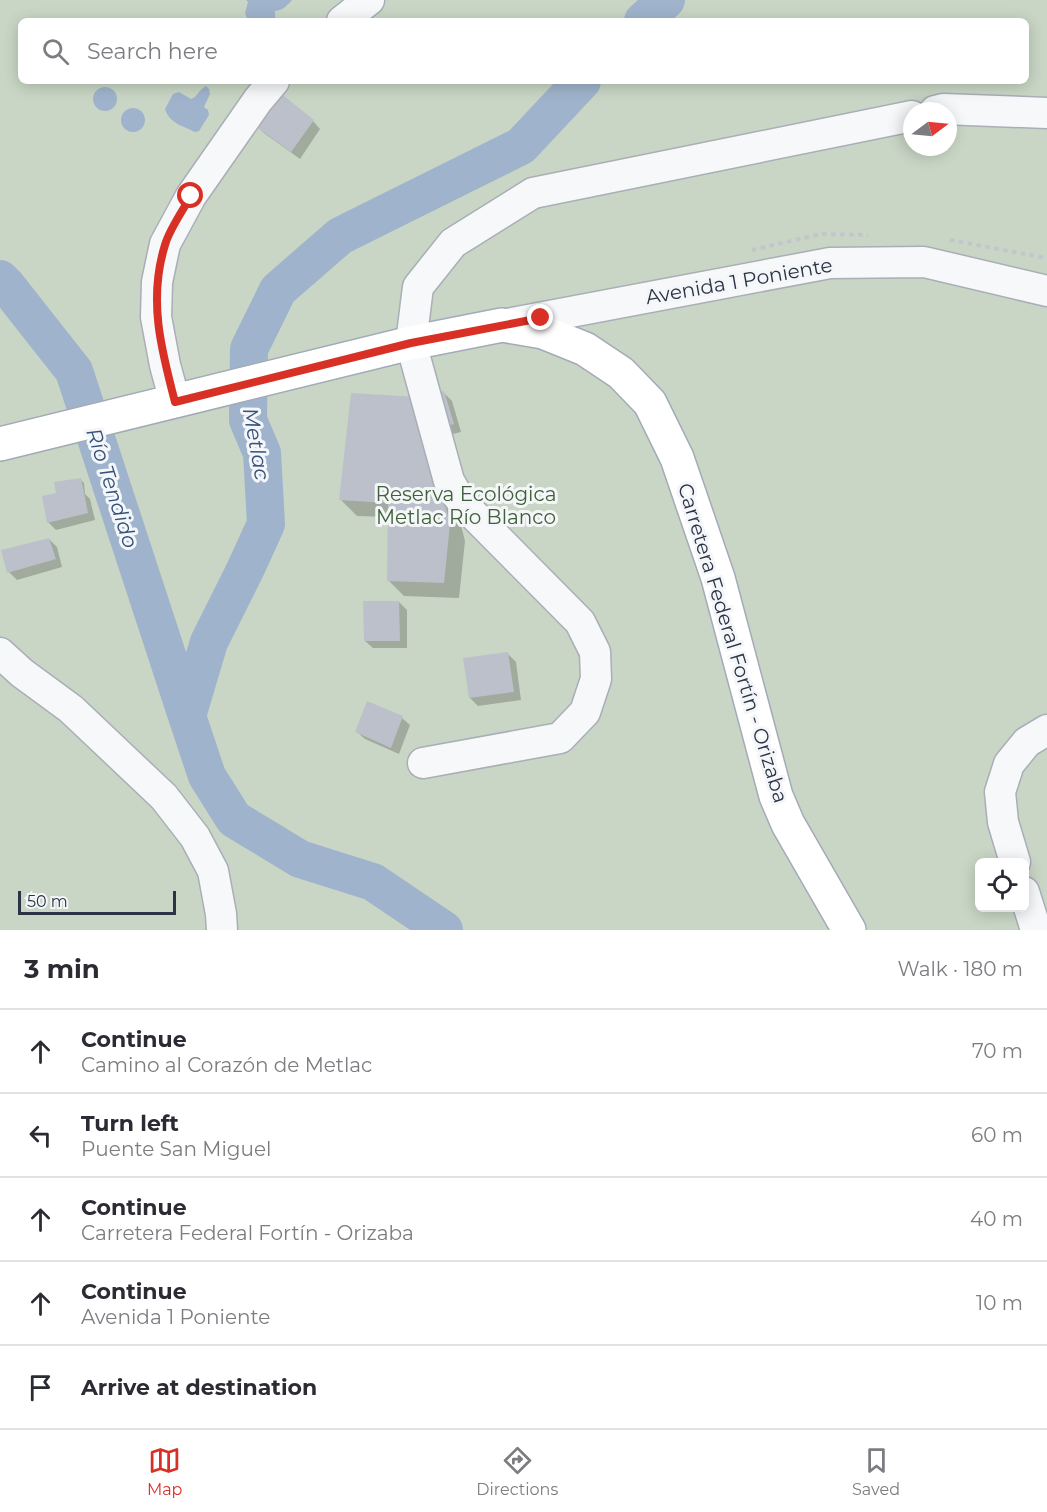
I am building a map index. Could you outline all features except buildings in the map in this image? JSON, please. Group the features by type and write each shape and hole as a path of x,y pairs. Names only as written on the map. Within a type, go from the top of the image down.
{"main road":[{"name":"Carretera Federal Fortín - Orizaba","path":"0,444 411,343 501,325 543,332 585,350 621,373 650,403 677,458 718,578 776,796 788,824 849,930"}],"street":[{"path":"346,18 369,0"},
{"path":"175,402 156,317 157,282 165,244 191,196 271,84"},
{"path":"957,110 1047,113"},
{"path":"423,763 560,738 585,712 596,679 595,652 580,622 468,509 449,481 411,343 418,287 453,243 533,193 903,118"},
{"name":"Avenida 1 Poniente","path":"501,325 830,262 924,262 1047,291"},
{"path":"0,652 22,673 79,717 164,797 195,837 213,871 222,930"},
{"path":"1014,858 1003,822 1000,792 1009,764 1027,742 1047,730"},
{"path":"1029,908 1036,930"}],"green space":[{"name":"Reserva Ecológica Metlac Río Blanco","path":"0,0 1047,0 1047,930 0,930"}],"water":[{"path":"246,0 292,0 285,7 275,11 275,18 247,18 245,13 248,2"},
{"path":"206,86 210,94 204,107 208,110 209,115 199,131 195,132 177,124 170,118 165,109 173,94 179,92 191,99"},
{"path":"105,87 114,90 117,99 114,108 105,111 96,108 93,99 96,90"},
{"path":"133,108 142,111 145,120 142,129 133,132 124,129 121,120 124,111"}],"waterway":[{"name":"Metlac","path":"646,18 666,0"},
{"name":"Metlac","path":"444,930 373,882 300,859 234,819 207,776 187,716 209,642 266,524 262,453 248,420 249,349 278,290 340,236 521,146 579,84"},
{"name":"Río Tendido","path":"0,279 74,371 187,716"}],"route":[{"path":"191,196 165,244 157,282 156,317 175,402 411,343 541,318"}]}
